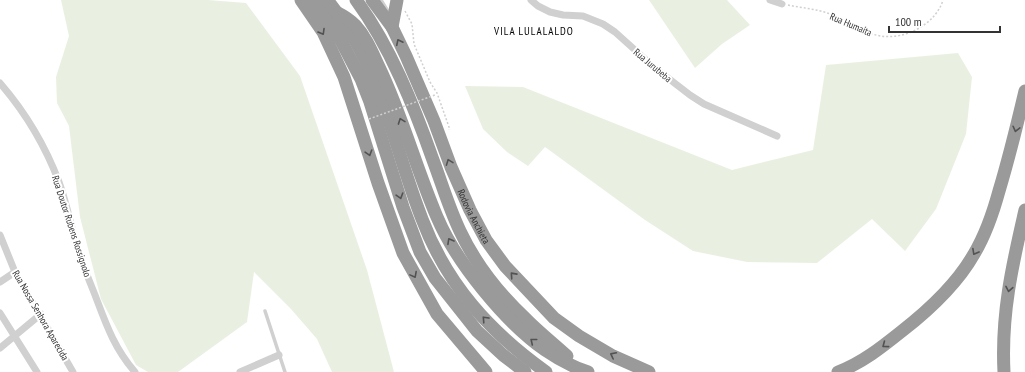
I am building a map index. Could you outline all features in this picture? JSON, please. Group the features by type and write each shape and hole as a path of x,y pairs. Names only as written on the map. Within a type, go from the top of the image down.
{"highway":[{"path":"301,0 323,32 344,77 378,183 403,253 437,314 486,372"},
{"path":"314,0 339,37 361,79 370,102 403,207 420,252 435,278 477,331 503,355 525,372"},
{"path":"327,0 338,12 355,25 369,46 397,109 437,218 468,271 490,298 530,339 546,351 583,370"},
{"path":"356,0 365,12 387,50 417,118 460,231 482,270 508,302 527,321 583,370"},
{"name":"Rodovia Anchieta","path":"372,0 392,27 406,56 470,210 486,240 505,266 554,318 579,336 613,356 648,372"},
{"path":"392,27 400,3"},
{"path":"338,12 360,49 391,124 422,220 446,269 466,299 494,330 520,354 546,372"},
{"path":"838,372 882,348 920,317 948,288 974,254 990,221 1007,166 1025,91"},
{"path":"1004,372 1003,350 1005,309 1013,262 1025,210"}],"street":[{"name":"Rua Jurubeba","path":"531,0 538,6 550,12 583,16 603,24 615,32 655,68 690,95 704,104 776,136"},
{"path":"770,0 782,4"},
{"name":"Rua Doutor Rubens Rossignolo","path":"0,83 23,111 53,166 84,266 112,338 125,360 135,372"},
{"name":"Rua Nossa Senhora Aparecida","path":"0,235 16,272 73,372"},
{"path":"0,282 16,272"},
{"path":"0,313 37,372"},
{"path":"0,348 41,314"},
{"path":"240,372 279,354"}],"lane":[{"path":"381,0 389,14 392,27"},
{"path":"265,311 285,372"}],"path":[{"name":"Rua Humaíta","path":"782,4 829,14 877,35 897,36 919,29 934,17 943,0"},
{"path":"400,3 412,24 414,44 430,82 437,93 449,125"},
{"path":"369,119 435,95"}],"green space":[{"path":"61,0 208,0 246,3 300,76 367,270 394,372 332,372 317,339 291,309 254,272 247,322 178,372 148,372 136,365 101,299 80,217 69,126 57,103 56,77 69,36"},
{"path":"649,0 727,0 750,25 722,44 695,68"},
{"path":"958,53 972,77 966,134 936,209 905,251 872,219 817,263 747,262 693,251 645,220 545,147 528,166 507,152 483,129 465,86 523,87 732,170 813,150 826,65"}],"district":[{"name":"VILA LULALALDO","path":"534,31"}]}
